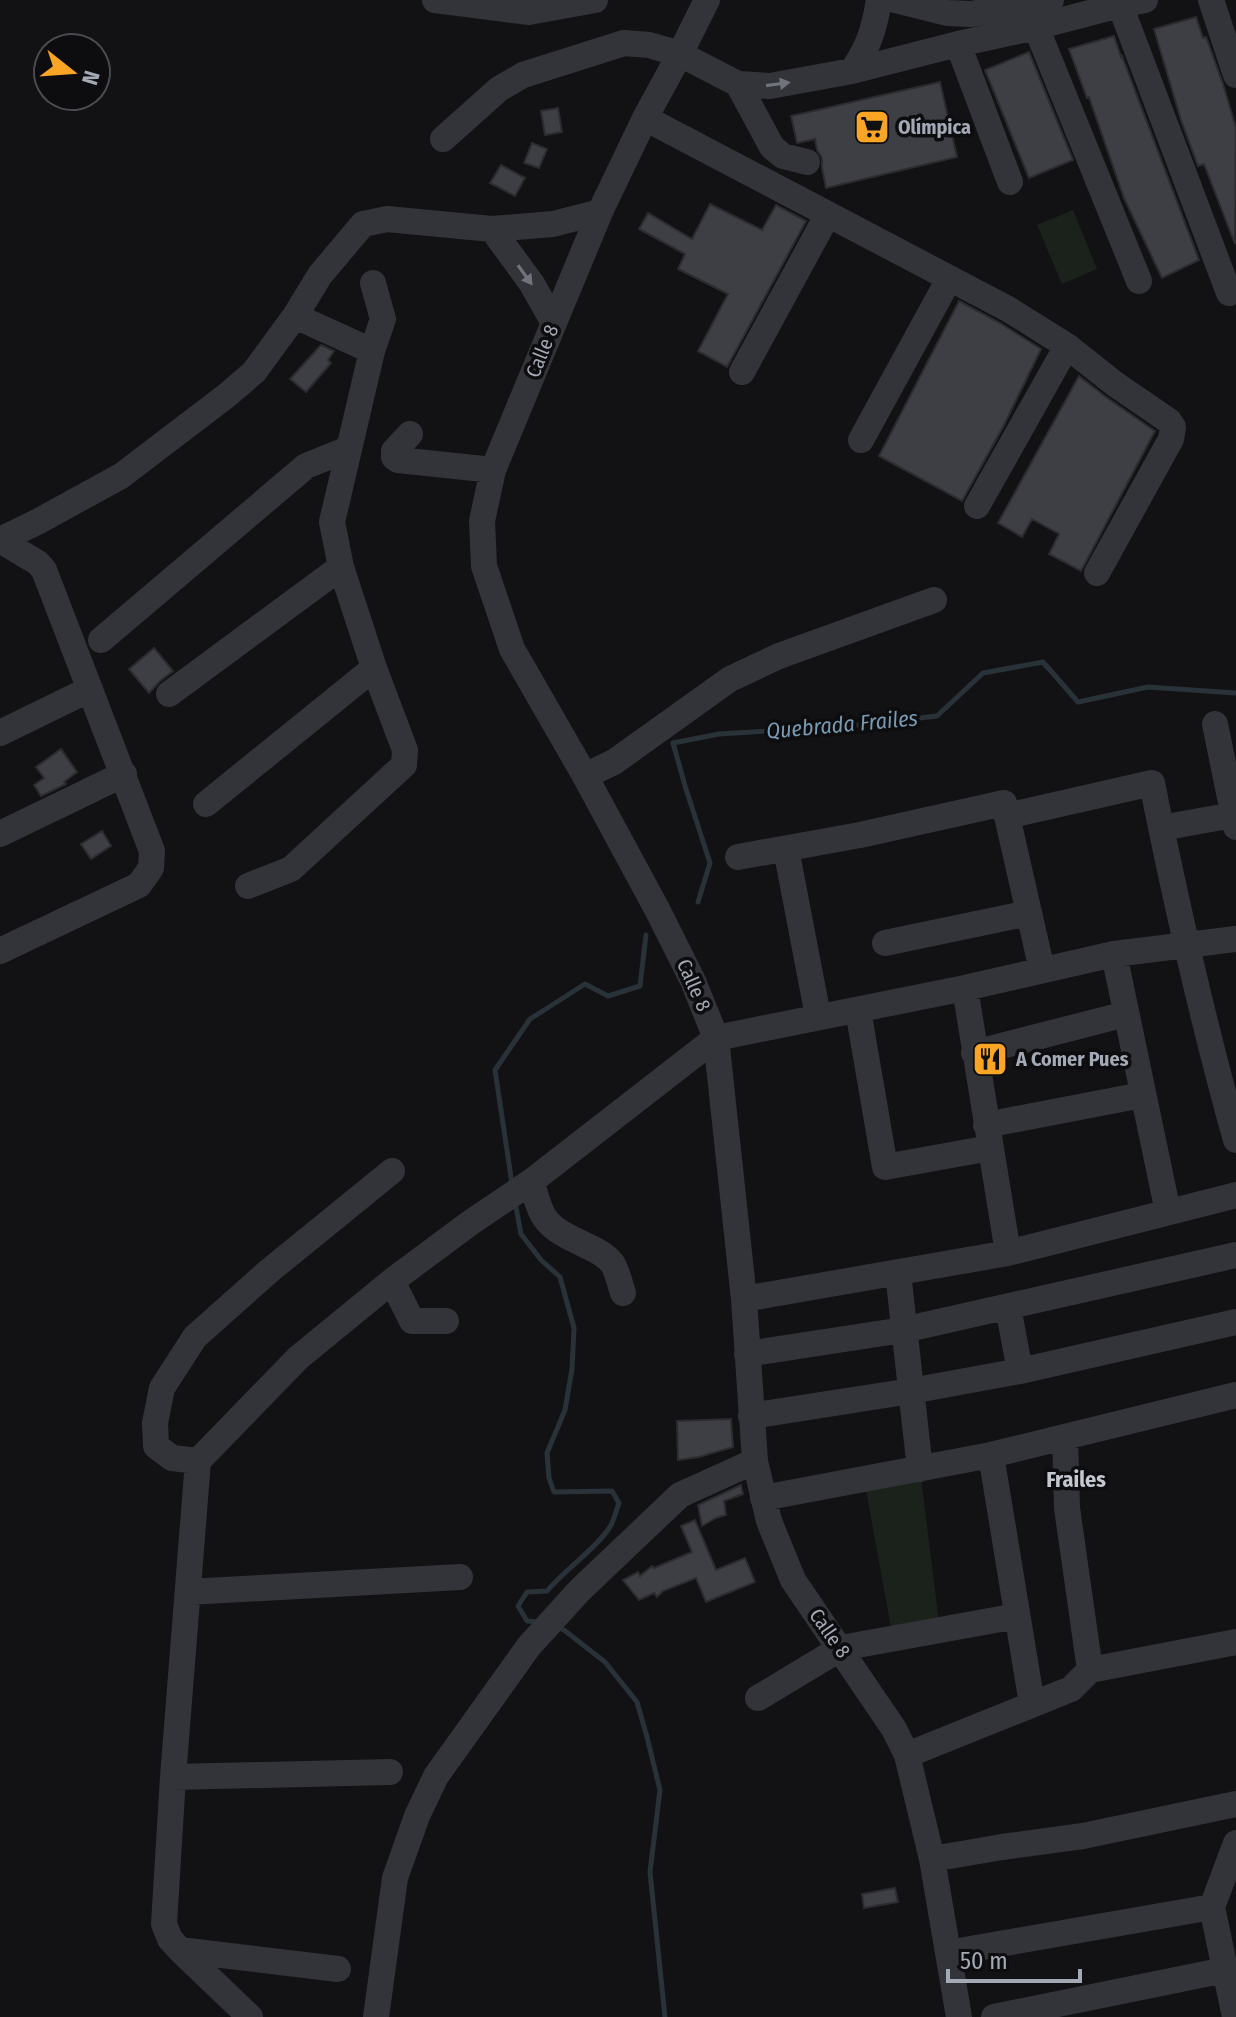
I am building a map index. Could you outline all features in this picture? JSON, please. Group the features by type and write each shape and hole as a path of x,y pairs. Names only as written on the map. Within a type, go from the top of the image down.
{"street":[{"path":"435,0 529,12 595,0"},
{"name":"Calle 8","path":"707,0 600,212 493,470 482,521 484,566 512,649 658,911 693,981 716,1038 744,1299 755,1461 763,1498 793,1580 894,1729 907,1755 932,1859 959,2017"},
{"path":"852,71 866,50 875,25 879,0"},
{"path":"895,0 947,13 968,7 1028,5 1051,0"},
{"path":"1211,0 1236,75"},
{"path":"443,139 499,89 523,75 624,43 649,45 680,54 738,84 770,86 852,71 1133,2 1229,293"},
{"path":"1036,27 1139,281"},
{"path":"958,44 1010,182"},
{"path":"738,84 772,147 783,156 807,162"},
{"path":"645,118 1008,309 1067,346 1169,421 1173,427 1171,439 1097,573"},
{"path":"0,540 121,476 254,372 320,275 363,224 387,219 492,229 553,224 600,212"},
{"path":"742,372 828,214"},
{"path":"492,229 532,284 554,323"},
{"path":"861,440 949,279"},
{"path":"248,886 291,869 404,765 405,750 341,567 332,522 372,351 383,319 373,283"},
{"path":"295,316 372,351"},
{"path":"977,506 1067,346"},
{"path":"410,434 394,451 394,457 398,460 493,470"},
{"path":"101,640 306,466 348,449"},
{"path":"0,540 38,563 44,570 152,851 151,868 139,885 0,951"},
{"path":"169,694 341,567"},
{"path":"585,776 614,762 730,679 779,656 934,600"},
{"path":"206,804 374,668"},
{"path":"0,733 90,689"},
{"path":"1161,828 1235,821 1215,724"},
{"path":"0,834 124,774"},
{"path":"1007,816 1152,783 1186,944 1236,1140"},
{"path":"738,857 860,835 1004,803 1042,970"},
{"path":"786,849 818,1016"},
{"path":"885,943 1029,913"},
{"path":"250,2017 180,1950 170,1939 164,1924 198,1461 298,1358 392,1281 527,1184 716,1038 965,988 1114,954 1236,939"},
{"path":"1114,954 1168,1212"},
{"path":"965,988 1008,1253"},
{"path":"858,1010 885,1167 1142,1095"},
{"path":"974,1053 1126,1014"},
{"path":"198,1461 172,1458 156,1446 155,1423 162,1388 195,1337 269,1271 392,1171"},
{"path":"527,1184 545,1221 566,1236 596,1250 612,1263 623,1293"},
{"path":"744,1299 1008,1253 1236,1195"},
{"path":"747,1354 903,1330 1236,1255"},
{"path":"898,1273 920,1469"},
{"path":"392,1281 402,1322 446,1321"},
{"path":"1008,1307 1020,1371"},
{"path":"751,1416 1020,1371 1236,1322"},
{"path":"763,1498 991,1455 1236,1395"},
{"path":"1065,1437 1067,1508 1090,1670"},
{"path":"991,1455 1032,1704"},
{"path":"376,2017 395,1878 417,1816 436,1776 529,1646 580,1590 680,1495 755,1461"},
{"path":"188,1592 460,1577"},
{"path":"758,1698 841,1648 1017,1616"},
{"path":"907,1755 1071,1689 1090,1670 1236,1642"},
{"path":"173,1777 390,1772"},
{"path":"932,1859 1083,1836 1236,1804"},
{"path":"1235,2017 1212,1907 1236,1843"},
{"path":"948,1953 1212,1907"},
{"path":"180,1950 338,1969"},
{"path":"994,2017 1225,1970"}],"shaded area":[{"path":"1073,210 1097,269 1062,284 1037,225"},
{"path":"920,1469 940,1631 893,1639 864,1479"}],"building":[{"path":"1196,17 1223,84 1236,128 1235,244 1204,164 1198,166 1154,29"},
{"path":"1114,36 1199,260 1162,278 1124,198 1069,49"},
{"path":"1029,52 1073,160 1029,178 985,70"},
{"name":"Olímpica","path":"940,82 957,157 826,188 822,158 815,139 797,143 791,116"},
{"path":"558,108 562,132 545,135 541,111"},
{"path":"532,143 547,149 539,168 524,163"},
{"path":"501,165 525,178 515,196 490,183"},
{"path":"710,204 762,230 776,205 806,221 727,367 698,351 728,294 678,269 685,254 639,229 648,213 692,239"},
{"path":"959,301 1041,349 962,501 879,456"},
{"path":"321,345 334,351 328,360 331,363 306,392 290,379"},
{"path":"1079,376 1155,431 1081,571 1049,554 1059,534 1032,519 1022,537 998,523"},
{"path":"154,648 173,671 149,693 129,669"},
{"path":"61,749 77,772 64,782 66,784 41,796 34,785 44,778 36,767"},
{"path":"102,831 111,846 91,859 81,844"},
{"path":"731,1419 733,1447 678,1460 677,1421"},
{"path":"741,1485 743,1494 724,1501 726,1515 702,1526 698,1505"},
{"path":"695,1520 716,1570 745,1558 755,1582 706,1602 696,1578 663,1591 657,1597 654,1593 639,1600 623,1580 638,1572 640,1576 652,1566 654,1568 692,1552 681,1526"},
{"path":"895,1888 898,1902 864,1908 862,1894"}],"waterway":[{"name":"Quebrada Frailes","path":"698,902 710,863 673,743 719,734 847,726 937,716 983,673 1043,662 1078,702 1148,687 1236,693"},
{"name":"Quebrada Frailes","path":"512,1184 495,1070 530,1019 585,984 608,996 640,986 646,935"},
{"name":"Quebrada Frailes","path":"515,1202 521,1234 541,1260 560,1277 574,1328 572,1369 565,1410 547,1453 549,1478 554,1492 612,1491 619,1503 610,1527 588,1552 547,1591 527,1592 518,1606 527,1621 539,1622"},
{"name":"Quebrada Frailes","path":"556,1627 605,1662 637,1702 647,1737 660,1790 650,1872 665,2017"}],"place":[{"name":"Olímpica","path":"872,127"},
{"name":"A Comer Pues","path":"990,1059"}],"district":[{"name":"Frailes","path":"1076,1479"}]}
